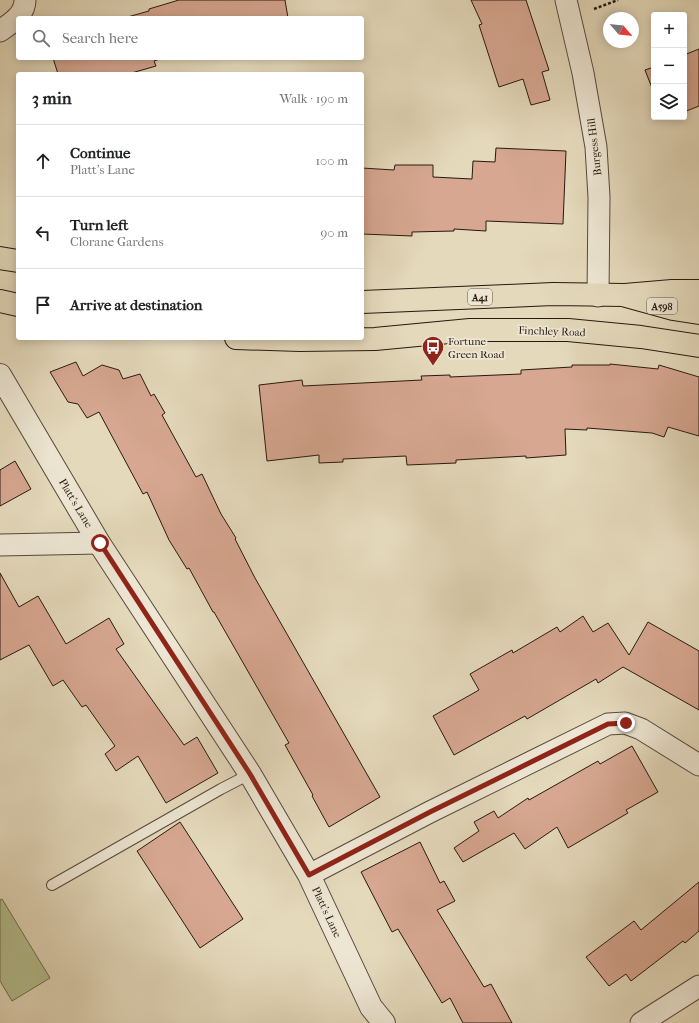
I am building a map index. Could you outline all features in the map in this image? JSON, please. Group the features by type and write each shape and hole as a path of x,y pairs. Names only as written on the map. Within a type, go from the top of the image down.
{"main road":[{"path":"0,258 16,261"},
{"name":"A41","path":"364,302 553,294 625,296 672,291 699,291"},
{"name":"A598","path":"625,296 674,309 699,313"},
{"path":"0,301 16,305"},
{"name":"Finchley Road","path":"364,339 470,330 568,330 641,337 699,346"}],"street":[{"path":"19,16 25,5 25,0"},
{"name":"Burgess Hill","path":"566,0 583,73 596,147 599,198 598,296"},
{"path":"0,31 16,18"},
{"name":"Platt's Lane","path":"0,375 100,543 250,774 309,875 371,1007 384,1023"},
{"path":"0,545 100,543"},
{"path":"309,875 423,816 608,724 626,723 641,729 699,765"},
{"path":"641,1023 699,986"}],"lane":[{"path":"52,885 250,774"}],"green space":[{"path":"2,899 50,978 12,1001 0,981 0,900"}],"building":[{"path":"179,0 285,0 288,16 131,16 149,11 149,9"},
{"path":"471,0 526,0 549,70 542,72 550,100 531,105 523,79 499,87 479,25 482,24"},
{"path":"699,49 699,106 687,111 687,84 687,54"},
{"path":"54,60 157,60 154,61 156,66 135,72 57,72"},
{"path":"651,68 651,85 645,70"},
{"path":"496,148 566,151 563,224 486,221 486,231 454,229 454,231 412,232 412,236 364,234 364,168 394,170 395,165 433,165 433,177 472,179 473,161 495,162"},
{"path":"76,362 83,376 102,365 119,370 123,379 140,374 151,396 154,394 165,413 162,415 196,477 202,474 221,514 236,538 235,539 255,578 380,797 329,827 285,745 289,743 189,568 187,569 169,540 147,492 143,494 99,412 87,418 78,404 68,402 50,372"},
{"path":"610,364 658,369 659,365 699,377 699,436 668,427 664,437 652,433 587,428 587,430 565,429 566,455 456,460 456,463 407,465 406,456 343,459 343,462 319,463 319,455 267,461 259,385 302,380 303,386 422,380 421,376 450,375 450,377 521,374 521,370 572,367 572,365"},
{"path":"15,461 31,489 0,506 0,470"},
{"path":"0,573 19,607 38,596 66,644 109,618 124,644 116,649 184,745 197,737 218,773 166,803 138,756 116,771 105,754 115,746 86,705 82,707 63,680 53,686 29,645 0,660"},
{"path":"583,616 593,632 608,623 629,655 648,622 699,651 699,710 623,667 598,683 596,679 527,719 525,716 454,755 433,716 479,690 470,674 512,650 513,653 557,627 560,632"},
{"path":"632,746 658,792 626,810 628,813 568,848 557,827 525,849 514,833 463,862 454,848 479,831 474,822 494,811 498,818 528,798 529,800 598,761 600,764"},
{"path":"180,822 243,919 200,948 137,851"},
{"path":"420,842 440,883 444,881 455,901 437,910 484,987 491,984 512,1023 463,1023 450,998 442,1003 398,929 392,932 361,872"},
{"path":"699,882 699,931 685,943 683,941 631,981 626,974 609,986 586,957 634,921 641,930"}],"place":[{"name":"Fortune Green Road","path":"433,366"}],"route":[{"path":"100,543 250,774 309,875 430,812 608,724 626,723"}]}
